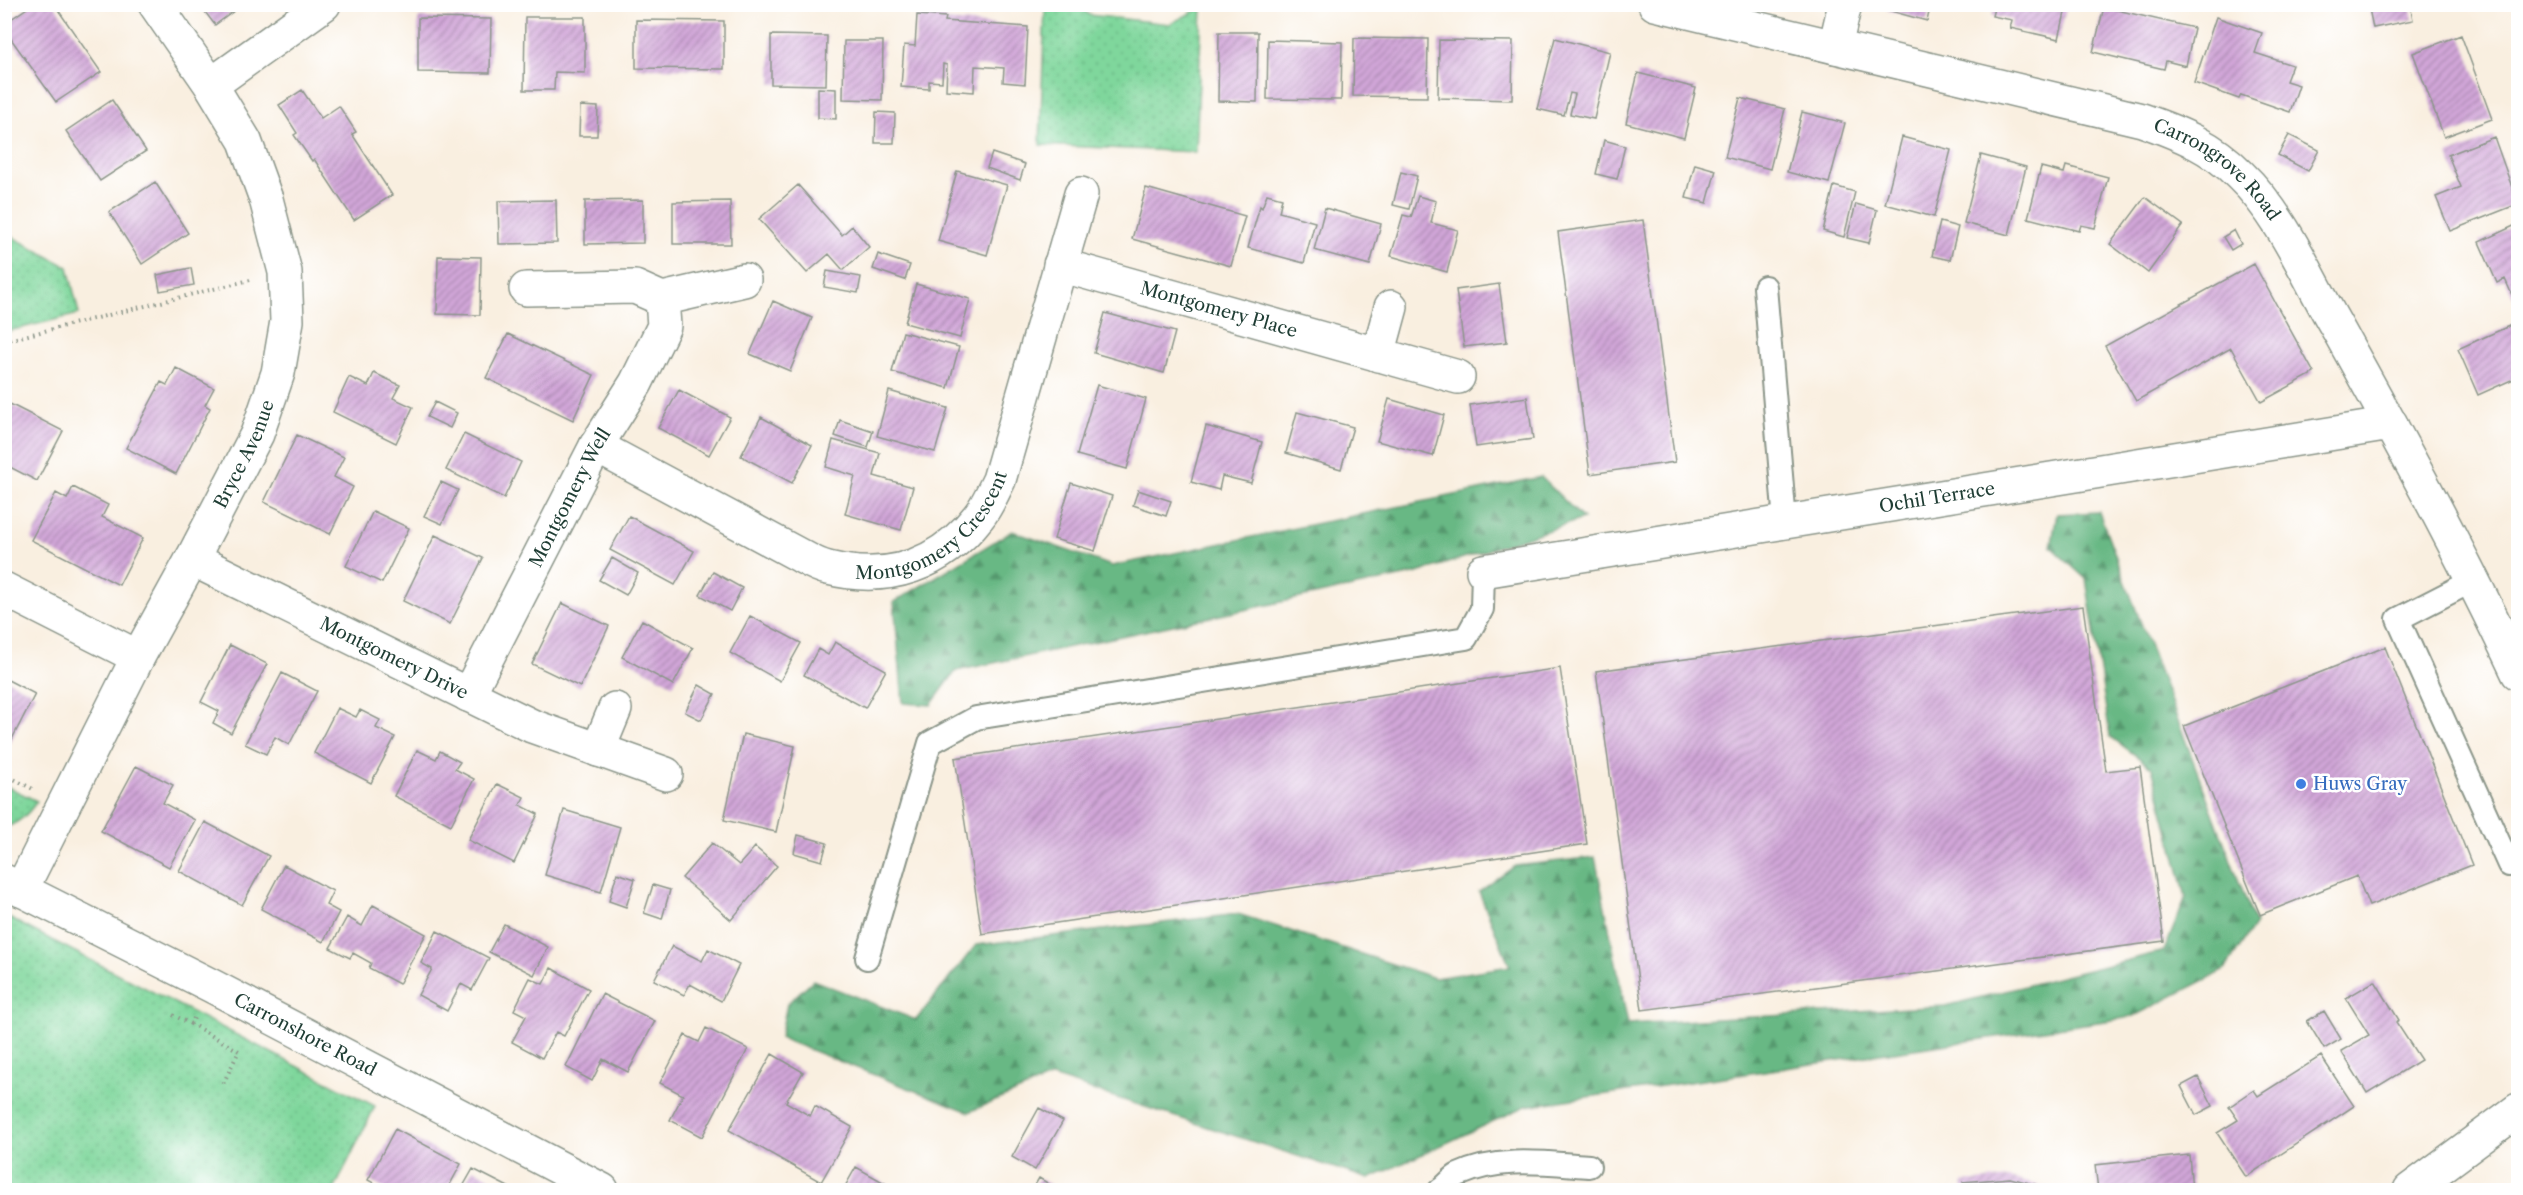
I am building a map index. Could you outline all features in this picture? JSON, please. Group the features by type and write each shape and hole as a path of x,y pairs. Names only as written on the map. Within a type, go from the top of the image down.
{"street":[{"name":"Bryce Avenue","path":"13,885 192,559 257,434 278,374 287,321 285,272 266,199 245,141 211,85 155,4"},
{"path":"211,85 324,4"},
{"name":"Carrongrove Road","path":"1655,4 2142,120 2181,133 2209,150 2240,174 2273,214 2391,424 2474,580 2518,673"},
{"path":"1835,47 1845,4"},
{"name":"Montgomery Crescent","path":"596,446 827,568 864,573 899,571 929,561 956,542 980,515 999,480 1081,194"},
{"name":"Montgomery Place","path":"1060,265 1458,377"},
{"path":"526,289 635,287 662,299 744,280"},
{"name":"Montgomery Well","path":"468,695 596,446 636,383 664,326 662,299"},
{"path":"1378,355 1391,307"},
{"name":"Ochil Terrace","path":"1483,571 2391,424"},
{"name":"Montgomery Drive","path":"192,559 532,726 666,774"},
{"path":"4,589 138,657"},
{"path":"598,750 615,709"},
{"name":"Carronshore Road","path":"13,885 212,986 602,1191"},
{"path":"2425,1186 2518,1110"}],"lane":[{"path":"1765,287 1785,522"},
{"path":"867,958 930,743 976,718 1466,638 1482,609 1483,571"},
{"path":"2474,580 2398,619 2509,866"},
{"path":"1440,1191 1457,1176 1497,1163 1531,1162 1589,1166"}],"path":[{"path":"4,341 285,272"},
{"path":"191,1024 212,986"},
{"path":"173,1015 239,1050 222,1086"}],"green space":[{"path":"1045,5 1079,5 1089,15 1170,24 1202,7 1196,152 1040,145"},
{"path":"5,233 68,267 79,314 5,332"},
{"path":"1541,477 1583,519 1414,574 956,671 931,705 903,703 894,602 1012,531 1112,566"},
{"path":"2099,512 2255,924 2225,970 2132,1017 1526,1106 1369,1179 1052,1077 969,1112 780,1038 787,1004 813,980 916,1020 976,945 1238,914 1435,978 1510,966 1479,892 1515,866 1595,857 1628,1024 1946,1006 2164,951 2186,897 2152,768 2110,736 2086,579 2051,547 2057,514"},
{"path":"4,785 37,801 23,817 5,827"},
{"path":"5,916 375,1106 334,1190 5,1190"}],"building":[{"path":"33,4 54,4 101,72 56,102 4,29 4,24"},
{"path":"199,4 236,4 238,8 215,25"},
{"path":"1888,4 1931,4 1927,21 1887,10"},
{"path":"1995,4 2067,4 2059,39 2010,28 2012,20 1992,16"},
{"path":"2368,4 2410,4 2413,20 2373,28"},
{"path":"2104,7 2194,28 2186,66 2166,61 2164,69 2093,52"},
{"path":"917,15 946,17 945,21 1028,27 1025,84 1003,82 1004,68 975,66 974,92 946,90 947,65 943,64 942,82 929,81 929,89 901,87 904,45 915,46"},
{"path":"525,17 585,17 585,73 555,72 554,90 524,90"},
{"path":"2216,17 2262,33 2255,53 2292,65 2286,81 2299,85 2290,112 2241,95 2239,99 2194,83"},
{"path":"418,18 491,19 490,73 418,72"},
{"path":"636,20 724,21 724,69 636,68"},
{"path":"1219,32 1258,32 1257,102 1218,101"},
{"path":"771,35 827,36 826,85 771,84"},
{"path":"2461,35 2492,119 2444,137 2413,53"},
{"path":"1354,38 1428,39 1427,97 1353,96"},
{"path":"1555,38 1610,52 1594,119 1570,114 1575,94 1570,93 1564,115 1537,109"},
{"path":"1268,40 1342,42 1341,100 1267,99"},
{"path":"1439,40 1513,41 1512,100 1438,98"},
{"path":"844,41 883,41 882,100 843,99"},
{"path":"1638,73 1696,88 1684,138 1626,123"},
{"path":"818,88 836,89 836,119 818,118"},
{"path":"302,90 321,118 339,106 356,132 352,134 392,195 354,220 314,159 312,161 294,135 297,133 279,105"},
{"path":"1740,98 1785,109 1770,169 1725,157"},
{"path":"112,100 146,151 100,181 66,131"},
{"path":"580,106 598,107 597,136 579,136"},
{"path":"876,112 895,113 894,143 875,143"},
{"path":"1802,112 1845,123 1829,183 1787,172"},
{"path":"2289,135 2319,150 2308,171 2278,155"},
{"path":"1902,137 1951,150 1934,217 1885,204"},
{"path":"2494,137 2518,204 2450,231 2436,197 2461,187 2448,155"},
{"path":"1604,140 1625,146 1617,179 1596,174"},
{"path":"992,153 1025,164 1020,180 987,168"},
{"path":"1981,155 2026,167 2009,235 1964,223"},
{"path":"1695,164 1716,170 1707,203 1686,198"},
{"path":"2066,166 2108,177 2095,228 2081,225 2079,231 2028,218 2041,167 2064,173"},
{"path":"957,171 1007,185 987,255 938,241"},
{"path":"1401,172 1417,176 1409,209 1393,205"},
{"path":"155,182 188,233 142,264 109,212"},
{"path":"798,185 842,235 852,226 869,247 843,270 829,254 807,273 759,219"},
{"path":"1834,186 1855,192 1844,237 1823,231"},
{"path":"1146,188 1245,216 1231,266 1132,239"},
{"path":"1267,194 1282,198 1279,212 1315,222 1304,263 1248,248 1260,206 1262,208"},
{"path":"1418,196 1436,201 1431,223 1458,230 1447,272 1391,256 1403,215 1411,217"},
{"path":"2145,197 2183,225 2148,273 2110,244"},
{"path":"556,200 557,243 499,244 498,201"},
{"path":"643,200 643,243 585,244 585,201"},
{"path":"730,201 731,244 673,244 673,202"},
{"path":"1856,204 1877,210 1869,243 1847,238"},
{"path":"1325,208 1381,224 1370,265 1314,250"},
{"path":"1643,220 1675,462 1590,474 1558,232"},
{"path":"1940,222 1958,227 1950,260 1932,256"},
{"path":"2518,224 2518,303 2516,304 2505,279 2497,283 2479,242"},
{"path":"2234,230 2241,244 2231,250 2223,237"},
{"path":"878,254 910,265 905,280 873,269"},
{"path":"438,256 481,257 480,315 437,314"},
{"path":"2254,264 2314,373 2261,402 2231,348 2136,401 2105,346"},
{"path":"191,268 194,285 160,291 157,275"},
{"path":"827,271 861,277 858,293 824,287"},
{"path":"916,284 970,299 960,338 905,323"},
{"path":"1499,284 1507,342 1464,347 1456,290"},
{"path":"773,301 812,318 790,371 750,354"},
{"path":"1105,313 1175,332 1164,373 1094,353"},
{"path":"2518,322 2518,377 2478,395 2458,349"},
{"path":"903,332 959,347 948,388 892,372"},
{"path":"508,334 594,375 573,420 486,378"},
{"path":"176,368 214,388 205,405 210,408 176,474 126,448 161,382 167,385"},
{"path":"374,373 400,385 393,398 413,407 396,443 333,412 349,377 368,386"},
{"path":"1097,385 1146,399 1127,469 1077,455"},
{"path":"679,390 730,417 709,455 658,428"},
{"path":"889,391 948,408 935,452 877,436"},
{"path":"1527,397 1533,439 1476,447 1470,405"},
{"path":"1389,399 1444,415 1433,456 1377,441"},
{"path":"4,401 63,431 37,481 4,464"},
{"path":"435,402 457,413 450,428 427,417"},
{"path":"1297,412 1353,427 1341,469 1286,453"},
{"path":"761,417 812,445 792,483 741,456"},
{"path":"840,420 873,431 868,447 835,436"},
{"path":"1206,426 1262,442 1251,483 1222,476 1219,490 1191,482"},
{"path":"464,434 521,462 504,498 446,470"},
{"path":"297,435 344,457 334,477 353,487 330,534 264,502"},
{"path":"833,440 880,453 874,476 913,487 901,530 845,514 855,476 826,467"},
{"path":"441,482 458,490 442,524 424,516"},
{"path":"1071,483 1112,496 1095,551 1054,539"},
{"path":"73,487 108,505 102,517 143,538 119,585 31,540 56,493 67,499"},
{"path":"1138,490 1171,501 1166,516 1133,505"},
{"path":"373,511 409,528 382,583 346,566"},
{"path":"629,516 694,551 675,585 610,550"},
{"path":"435,535 483,558 450,624 403,601"},
{"path":"612,558 638,573 626,595 599,580"},
{"path":"713,572 742,588 730,611 700,595"},
{"path":"562,603 609,626 580,687 532,664"},
{"path":"2083,606 2106,771 2140,767 2164,941 1642,1010 1596,671"},
{"path":"750,616 801,643 780,681 730,653"},
{"path":"642,620 693,648 673,685 622,657"},
{"path":"835,642 886,670 865,708 804,675 818,649 828,655"},
{"path":"230,645 267,664 231,733 213,723 219,711 201,702"},
{"path":"2385,647 2472,865 2369,906 2357,876 2260,915 2184,726"},
{"path":"1560,668 1587,844 982,934 955,758"},
{"path":"282,673 317,691 289,745 275,737 266,754 245,744"},
{"path":"4,678 35,694 10,743 4,740"},
{"path":"699,685 715,694 701,720 685,712"},
{"path":"337,708 356,717 360,710 380,720 376,728 395,737 371,783 314,753"},
{"path":"743,734 795,746 776,832 724,820"},
{"path":"417,750 436,759 440,751 460,762 455,769 474,779 451,825 394,796"},
{"path":"136,766 173,785 163,803 195,820 169,867 101,831"},
{"path":"497,784 524,797 520,805 538,814 514,863 468,840"},
{"path":"564,810 620,827 601,892 545,875"},
{"path":"205,822 269,856 242,905 179,871"},
{"path":"798,835 827,843 822,861 794,853"},
{"path":"712,843 739,865 755,847 777,866 731,920 682,878"},
{"path":"284,865 333,891 326,905 339,912 323,942 261,909"},
{"path":"617,873 635,879 626,907 609,901"},
{"path":"653,885 670,890 662,919 644,913"},
{"path":"373,905 426,934 399,984 369,968 371,963 353,953 350,958 330,948 347,917 362,926"},
{"path":"504,924 548,947 534,975 489,952"},
{"path":"437,931 489,958 472,990 461,984 447,1011 418,995 432,969 421,963"},
{"path":"672,946 702,961 708,949 739,965 721,1001 690,984 684,995 654,980"},
{"path":"551,968 589,989 564,1036 556,1032 542,1058 512,1042 526,1016 514,1010 530,978 543,984"},
{"path":"2375,981 2399,1020 2396,1022 2421,1060 2367,1093 2341,1051 2369,1035 2346,998"},
{"path":"602,994 655,1021 628,1072 603,1059 592,1081 566,1067"},
{"path":"2324,1011 2341,1039 2324,1049 2307,1021"},
{"path":"706,1028 748,1049 702,1137 670,1120 683,1095 660,1083 685,1035 699,1042"},
{"path":"772,1054 803,1072 786,1102 810,1116 815,1106 852,1127 821,1182 729,1130"},
{"path":"2321,1056 2354,1106 2246,1177 2217,1133 2238,1120 2229,1107 2254,1090 2258,1096"},
{"path":"2198,1077 2213,1106 2196,1115 2181,1086"},
{"path":"1039,1108 1063,1121 1035,1170 1012,1157"},
{"path":"395,1129 461,1164 447,1190 386,1190 368,1180"},
{"path":"2189,1155 2192,1190 2098,1190 2095,1165"},
{"path":"856,1167 890,1186 887,1190 843,1190"},
{"path":"473,1169 514,1190 461,1190"},
{"path":"1039,1178 1059,1190 1032,1190"},
{"path":"2010,1178 2057,1190 1964,1190 1963,1182"}],"place":[{"name":"Huws Gray","path":"2301,784"}]}
